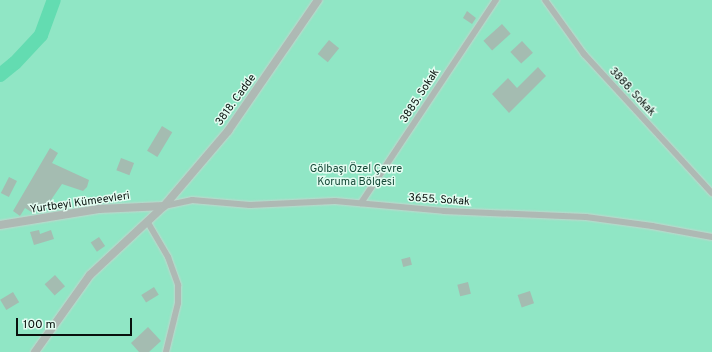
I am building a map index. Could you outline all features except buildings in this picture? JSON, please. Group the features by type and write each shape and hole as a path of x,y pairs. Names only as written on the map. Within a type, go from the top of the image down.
{"street":[{"name":"3818. Cadde","path":"164,206 228,131 318,0"},
{"name":"3885. Sokak","path":"361,203 496,0"},
{"name":"3888. Sokak","path":"545,0 584,54 712,193"},
{"name":"3655. Sokak","path":"164,206 192,200 250,205 321,201 361,203 444,211 586,217 652,226 712,237"},
{"path":"35,352 90,275 164,206"},
{"name":"Yurtbeyi Kümeevleri","path":"0,225 99,209 164,206"},
{"path":"147,221 168,257 178,285 178,303 166,352"}],"green space":[{"name":"Gölbaşı Özel Çevre Koruma Bölgesi","path":"0,0 712,0 712,352 0,352"}],"waterway":[{"path":"0,75 15,63 41,35 54,0"}]}
